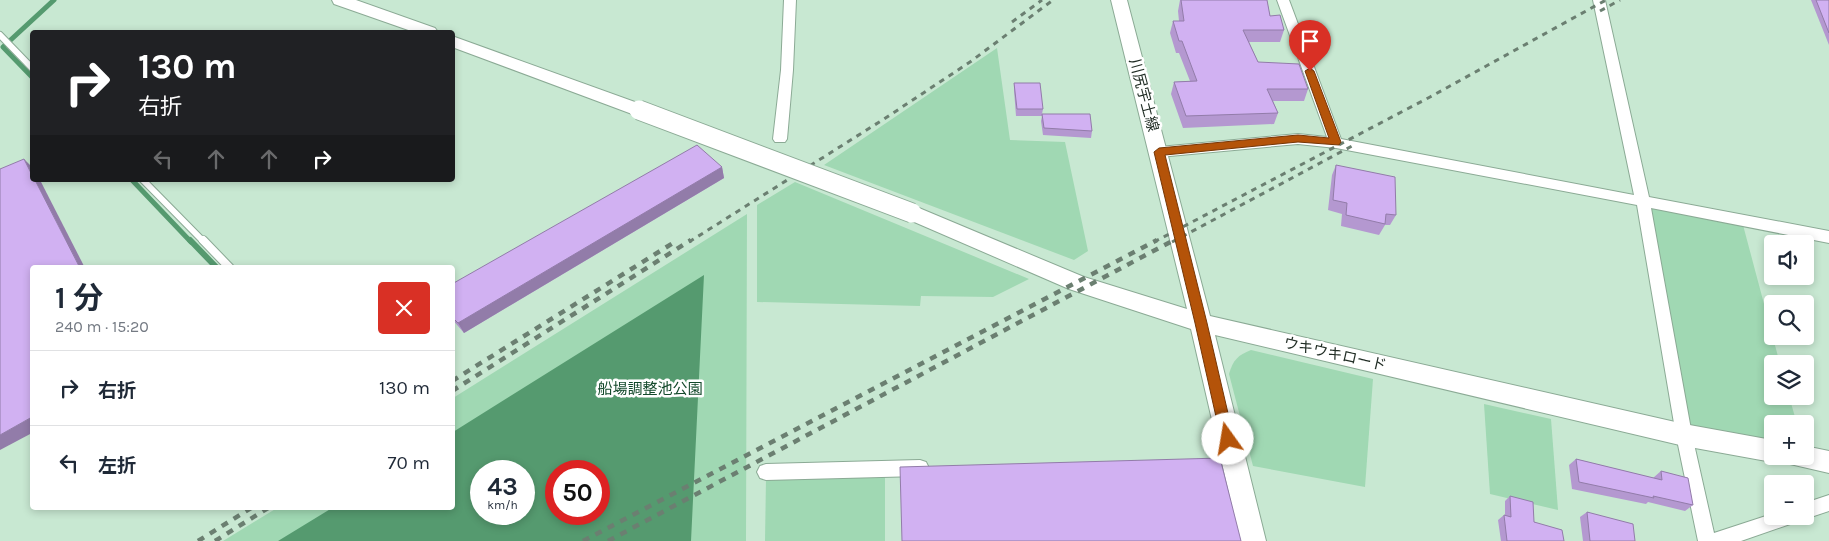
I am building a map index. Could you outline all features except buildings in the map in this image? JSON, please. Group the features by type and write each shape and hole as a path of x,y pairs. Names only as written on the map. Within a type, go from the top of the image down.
{"street":[{"path":"780,139 790,0"},
{"name":"川尻宇土線","path":"1118,0 1159,152 1201,323 1222,459 1252,541"},
{"path":"1283,0 1336,142"},
{"path":"1599,0 1643,202 1684,435 1707,541"},
{"path":"346,1 423,30"},
{"name":"ウキウキロード","path":"455,42 912,212 1077,282 1201,323 1684,435 1764,450"},
{"path":"1159,152 1298,138 1336,142 1829,237"},
{"path":"1814,459 1829,462"},
{"path":"766,472 935,467"},
{"path":"1814,508 1829,503"},
{"path":"1716,541 1764,525"}],"lane":[{"path":"0,35 30,66"},
{"path":"145,182 227,265"}],"green space":[{"path":"997,48 1010,140 1065,142 1088,251 1074,260 824,165"},
{"path":"795,182 1029,279 993,297 921,296 920,306 757,302 757,205"},
{"path":"1651,208 1743,225 1764,304 1764,345 1775,345 1778,355 1764,355 1764,405 1792,405 1794,415 1764,415 1764,442 1690,428"},
{"name":"船場調整池公園","path":"747,214 746,541 223,541 274,510 455,510 455,397"},
{"path":"1251,350 1373,379 1365,487 1253,466 1229,374 1232,365 1237,359"},
{"path":"1484,404 1551,419 1558,510 1490,494"},
{"path":"885,474 885,541 765,541 766,478"}],"shaded area":[{"path":"704,275 691,541 278,541 329,510 455,510 455,431"}],"waterway":[{"path":"30,75 3,47 54,0"},
{"path":"134,182 191,242"},
{"path":"190,240 214,265"}],"railway":[{"path":"1012,22 1042,0"},
{"path":"689,242 884,119 970,62 1053,0"},
{"path":"1154,242 1430,97 1606,0"},
{"path":"1600,11 1620,0"},
{"path":"1172,242 1352,146"},
{"path":"455,389 691,240"},
{"path":"583,541 1157,240"},
{"path":"608,541 1174,240"},
{"path":"455,379 673,243"},
{"path":"198,541 248,510"},
{"path":"215,541 265,510"}],"route":[{"path":"1228,439 1159,152 1298,138 1336,142 1310,71"}]}
